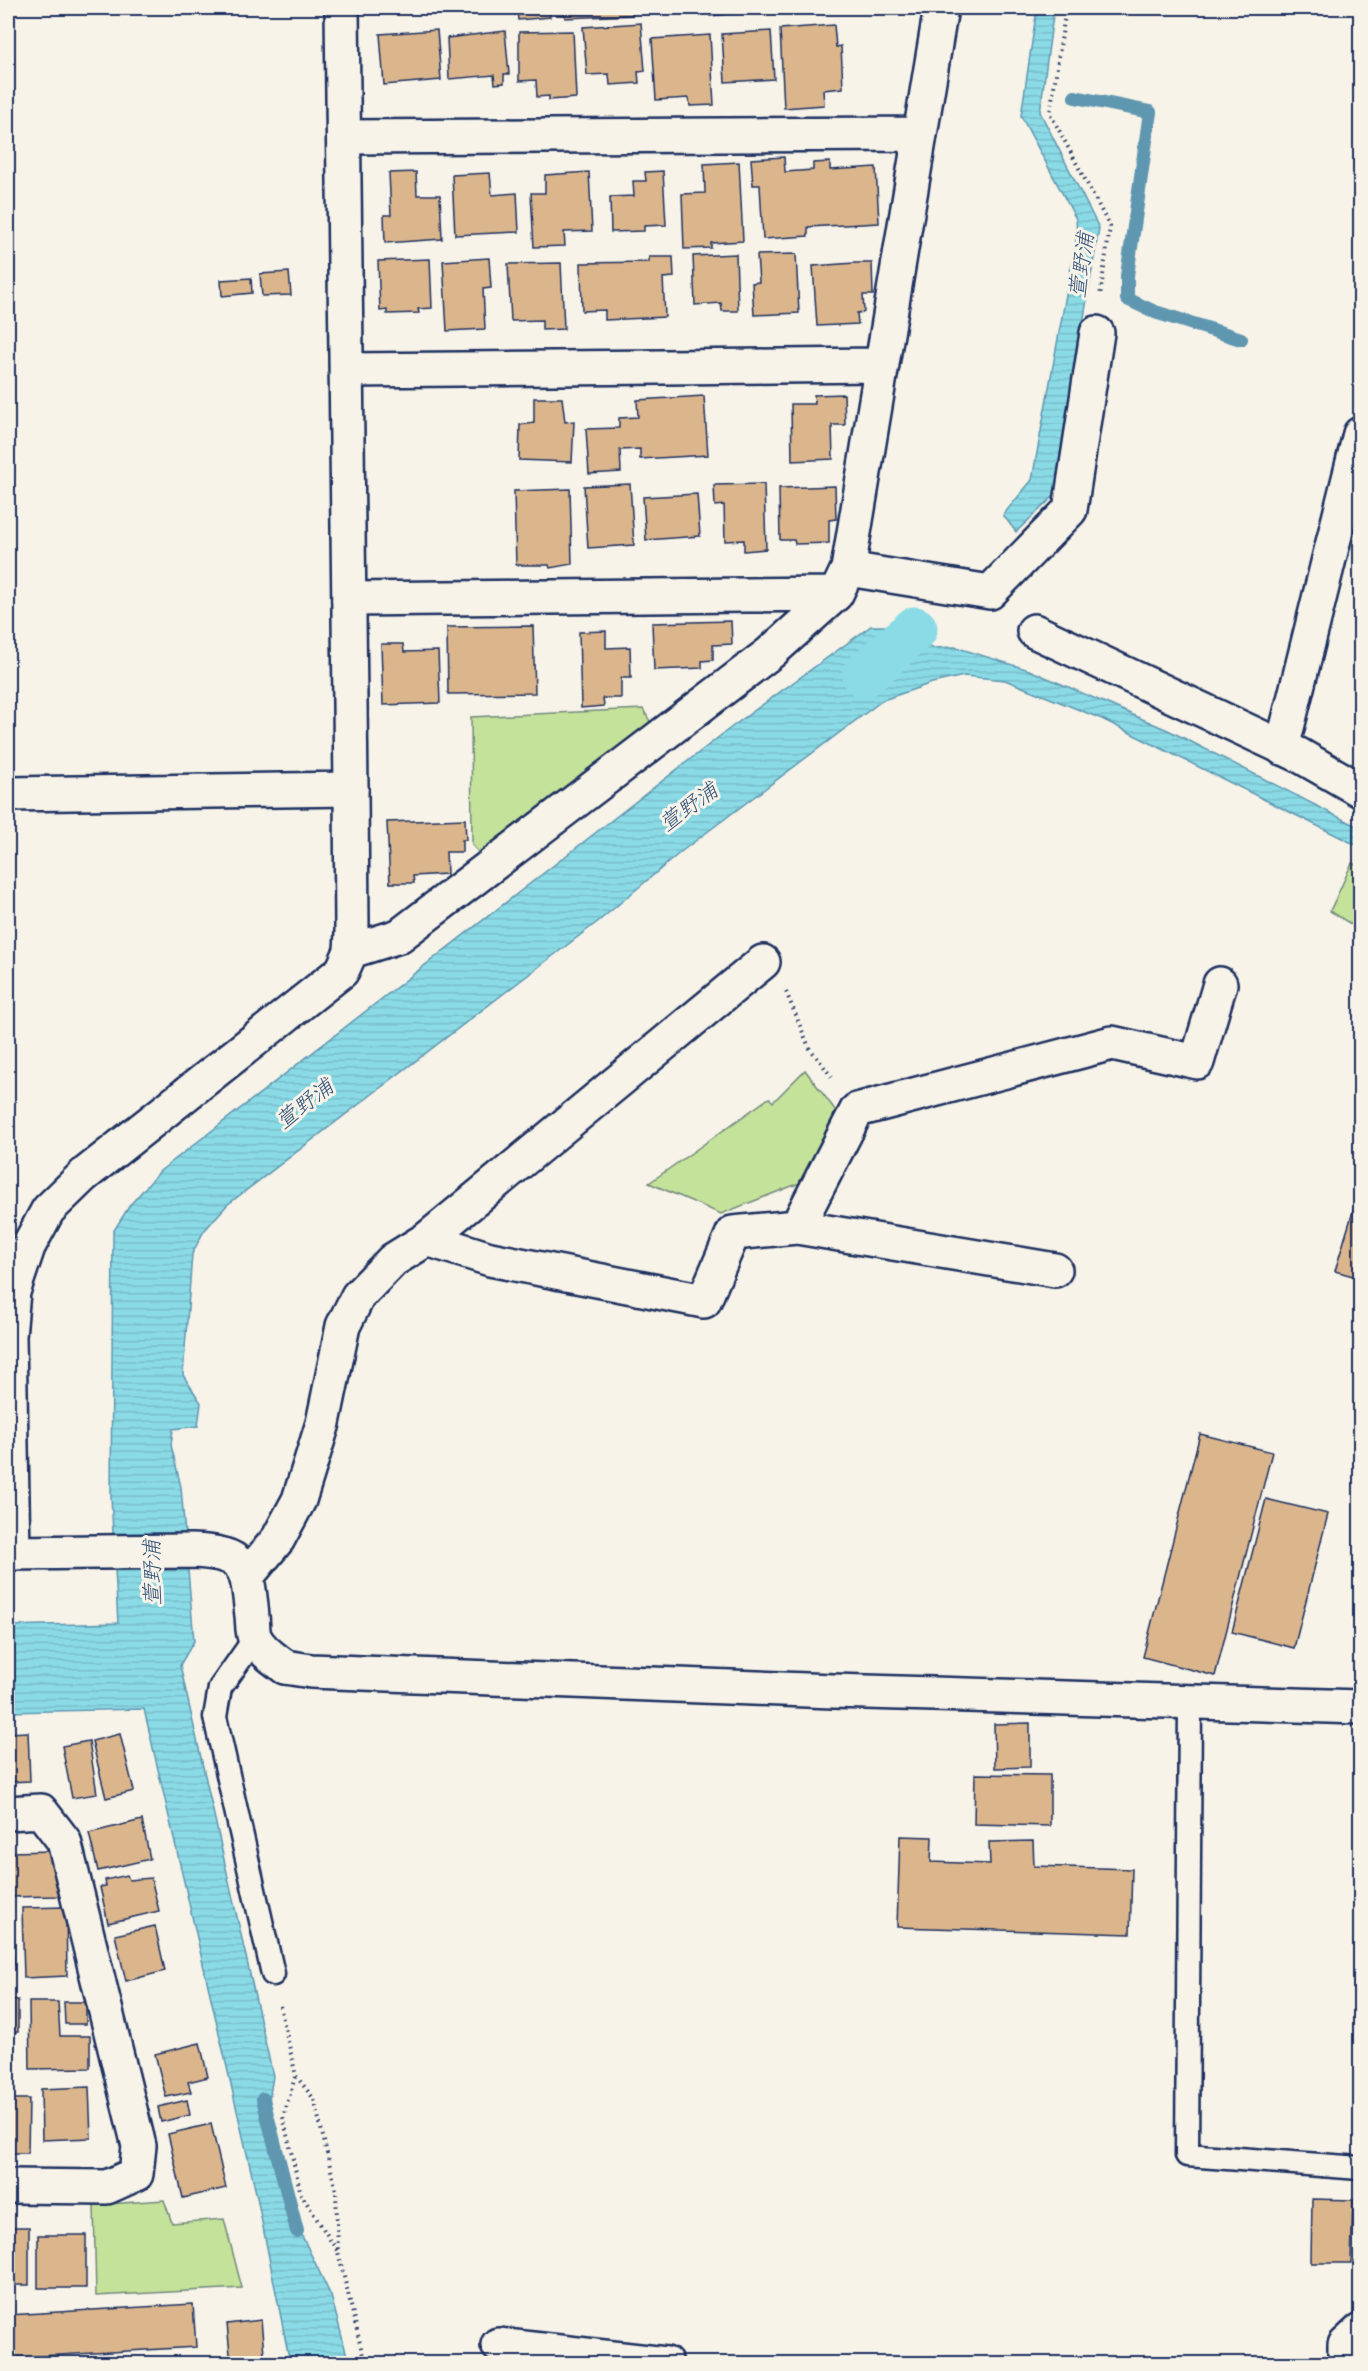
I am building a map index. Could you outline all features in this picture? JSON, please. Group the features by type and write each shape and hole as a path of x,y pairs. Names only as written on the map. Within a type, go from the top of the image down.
{"street":[{"path":"342,8 351,951 342,971 84,1175 48,1210 28,1247 13,1292 9,1336 10,1553 191,1551 216,1552 234,1558 248,1575 255,1638 268,1654 285,1667 323,1671 845,1692 1360,1707"},
{"path":"351,951 399,936 770,653 842,582 882,365 941,8"},
{"path":"344,137 920,134"},
{"path":"349,599 842,582 990,592 1070,510 1097,333"},
{"path":"346,370 882,365"},
{"path":"1282,748 1360,434"},
{"path":"1034,631 1282,748 1360,790"},
{"path":"8,794 351,789"},
{"path":"248,1575 278,1539 299,1500 323,1423 343,1326 358,1296 393,1260 427,1239 763,962"},
{"path":"797,1227 857,1110 1113,1043 1197,1062 1220,984"},
{"path":"427,1239 490,1259 704,1301 733,1233 797,1227 1055,1270"},
{"path":"8,1813 41,1811 64,1841 139,2146 136,2174 107,2187 8,2186"},
{"path":"1345,2364 1345,2345 1360,2331"},
{"path":"498,2344 559,2357 666,2364"}],"lane":[{"path":"255,1638 220,1688 215,1717 273,1974"},
{"path":"1190,1702 1187,2155 1360,2168"}],"path":[{"path":"1066,8 1050,113 1110,227 1097,333"},
{"path":"763,962 779,975 808,1047 857,1110"},
{"path":"273,1974 296,2076 314,2099 336,2191 338,2252 365,2364"},
{"path":"296,2076 283,2117 301,2194 338,2252"}],"green space":[{"path":"643,709 651,723 480,854 472,845 471,717"},
{"path":"1352,863 1360,867 1360,930 1330,911"},
{"path":"805,1070 836,1111 800,1183 721,1214 649,1183 769,1098 773,1102"},
{"path":"164,2200 172,2223 224,2219 242,2288 96,2296 94,2205"}],"water":[{"path":"1037,8 1054,8 1040,112 1099,228 1054,496 1016,532 1003,515 1032,480 1077,235 1076,219 1021,116"},
{"path":"871,626 901,626 923,644 934,648 955,647 1029,670 1170,731 1360,828 1360,847 1102,719 1005,680 964,676 932,683 883,700 682,851 600,920 227,1205 204,1231 192,1254 183,1375 201,1403 198,1426 173,1429 171,1445 181,1487 194,1641 180,1665 273,2076 266,2119 282,2194 331,2296 349,2363 290,2363 257,2197 144,1709 8,1712 8,1626 118,1623 111,1496 113,1232 130,1205 160,1171 733,726"}],"building":[{"path":"517,8 549,8 550,17 518,20"},
{"path":"564,8 632,8 632,15 565,18"},
{"path":"710,8 737,8 737,13 710,16"},
{"path":"641,23 645,71 638,72 639,83 610,85 609,74 587,75 583,27"},
{"path":"834,25 836,47 841,46 843,88 823,90 824,105 784,108 780,29"},
{"path":"437,30 441,80 384,85 380,34"},
{"path":"505,31 509,74 504,74 504,83 495,84 494,75 449,79 447,38"},
{"path":"573,31 576,98 549,100 549,96 537,97 536,80 519,81 519,32"},
{"path":"771,31 774,79 725,82 722,34"},
{"path":"710,35 714,105 690,106 689,98 656,100 652,39"},
{"path":"784,157 785,172 813,170 813,163 830,162 830,170 876,167 879,223 808,227 808,236 763,239 760,185 753,185 751,159"},
{"path":"739,162 743,241 711,243 711,248 684,249 682,194 705,193 704,164"},
{"path":"663,171 666,225 644,226 644,231 611,232 610,197 634,196 633,181 646,181 645,172"},
{"path":"416,172 417,195 440,195 442,239 385,243 384,215 391,215 389,173"},
{"path":"589,172 592,231 564,232 565,246 534,247 531,193 545,193 545,175"},
{"path":"490,173 492,195 517,193 519,232 455,235 452,175"},
{"path":"736,254 738,311 722,311 721,303 695,305 693,256"},
{"path":"796,254 799,313 754,315 752,283 759,282 757,255"},
{"path":"649,257 673,257 674,277 663,278 665,317 605,320 605,310 582,311 581,263 649,262"},
{"path":"489,258 491,288 483,289 485,329 447,331 443,261"},
{"path":"430,259 432,308 418,309 419,313 387,314 387,310 380,311 378,261"},
{"path":"561,263 564,329 542,330 542,320 511,321 508,264"},
{"path":"872,263 873,295 863,295 864,312 857,313 858,324 817,326 813,266"},
{"path":"289,272 291,295 262,296 260,274"},
{"path":"251,278 252,293 222,296 221,280"},
{"path":"844,394 845,425 832,425 833,459 792,461 791,404 815,404 814,395"},
{"path":"704,396 708,455 640,459 640,449 620,450 621,472 589,474 586,429 619,428 619,418 638,417 637,400"},
{"path":"534,398 562,398 565,422 574,421 572,462 519,460 520,425 534,423"},
{"path":"630,484 634,545 588,548 584,486"},
{"path":"764,484 766,549 744,551 744,540 725,541 724,505 715,506 714,485"},
{"path":"835,486 836,519 829,520 829,543 795,544 794,540 780,540 779,488"},
{"path":"570,489 572,564 550,568 549,565 516,565 514,491"},
{"path":"697,494 700,536 646,540 643,497"},
{"path":"731,621 732,644 713,645 713,660 702,661 702,668 654,670 652,623"},
{"path":"533,626 535,693 448,694 447,627"},
{"path":"606,631 606,648 630,647 631,678 621,678 621,698 603,698 604,706 581,708 579,632"},
{"path":"381,644 403,644 404,652 438,651 440,703 383,705"},
{"path":"465,819 466,840 462,840 462,852 446,852 447,874 413,876 414,883 390,883 387,822"},
{"path":"1360,1188 1360,1278 1335,1271"},
{"path":"1360,1408 1360,1434 1354,1432"},
{"path":"1200,1434 1272,1452 1215,1676 1143,1657"},
{"path":"1266,1499 1328,1514 1294,1648 1232,1632"},
{"path":"1030,1723 1030,1767 995,1768 994,1724"},
{"path":"28,1732 30,1781 8,1782 8,1733"},
{"path":"120,1734 134,1791 106,1798 92,1741"},
{"path":"89,1741 97,1794 72,1798 62,1746"},
{"path":"975,1774 1050,1775 1050,1826 974,1824"},
{"path":"142,1820 150,1859 98,1871 89,1833"},
{"path":"900,1836 932,1837 931,1862 990,1864 989,1842 1033,1841 1034,1866 1132,1869 1130,1934 897,1927"},
{"path":"57,1851 59,1896 8,1897 8,1852"},
{"path":"127,1875 129,1880 151,1878 159,1911 108,1923 100,1887 106,1886 105,1880"},
{"path":"66,1907 67,1976 24,1978 22,1908"},
{"path":"8,1910 12,1910 14,1964 8,1964"},
{"path":"155,1926 165,1971 126,1981 115,1935"},
{"path":"8,1999 18,2000 18,2032 9,2032 10,2065 8,2065"},
{"path":"29,2002 58,2002 60,2036 90,2036 90,2068 30,2069"},
{"path":"64,2002 86,2002 86,2024 65,2024"},
{"path":"200,2043 208,2077 188,2082 191,2092 166,2097 155,2054"},
{"path":"89,2087 91,2138 42,2140 41,2089"},
{"path":"8,2099 29,2099 28,2153 8,2153"},
{"path":"187,2100 190,2115 161,2122 158,2107"},
{"path":"211,2124 226,2188 183,2198 168,2134"},
{"path":"1312,2199 1353,2200 1351,2263 1311,2263"},
{"path":"1360,2215 1360,2262 1359,2262"},
{"path":"8,2227 29,2227 29,2285 8,2285"},
{"path":"38,2235 86,2235 86,2288 38,2288"},
{"path":"193,2304 196,2347 8,2358 8,2315"},
{"path":"261,2320 265,2364 231,2364 227,2324"}],"waterway":[{"path":"1075,97 1150,112 1127,276 1127,299 1155,312 1241,339"},
{"name":"萱野浦","path":"864,675 915,629"},
{"path":"263,2099 297,2231"}]}
